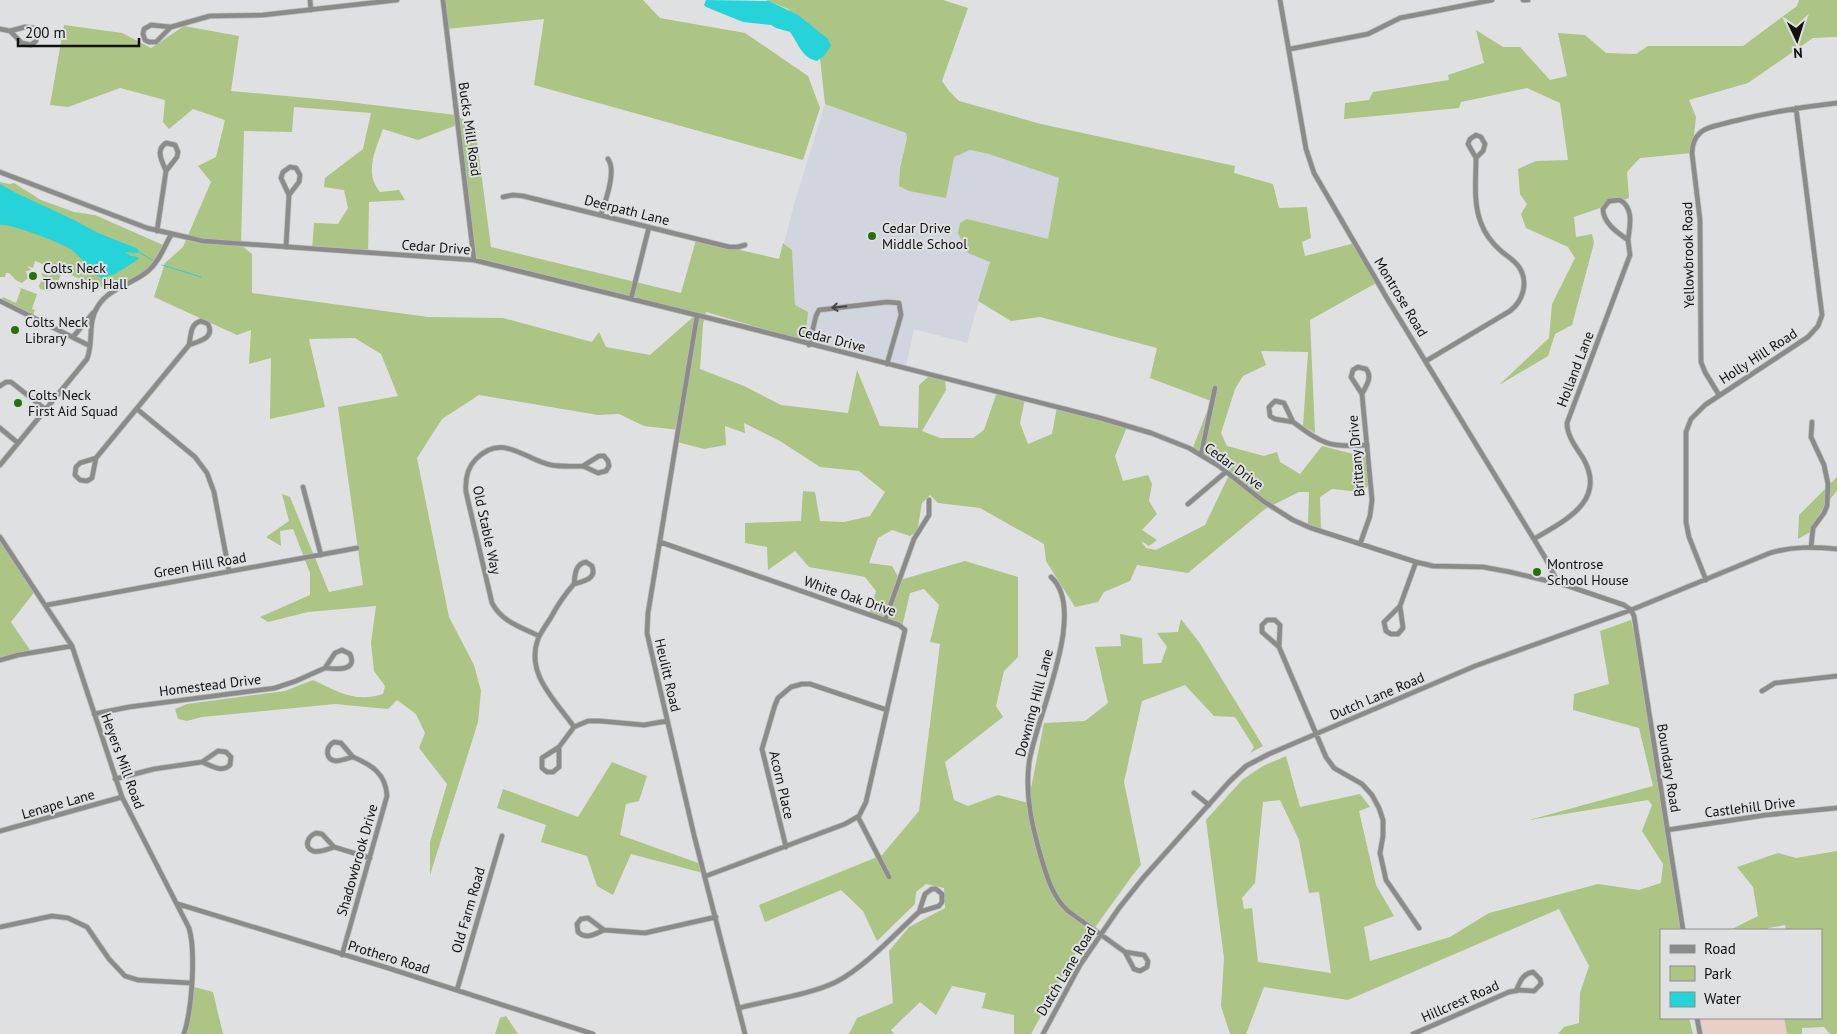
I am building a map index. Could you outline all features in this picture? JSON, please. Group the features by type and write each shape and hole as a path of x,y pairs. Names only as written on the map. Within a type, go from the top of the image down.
{"street":[{"path":"310,0 311,10"},
{"path":"171,27 156,42 149,42 143,37 143,31 148,26 171,27 210,16 263,16 397,0"},
{"name":"Bucks Mill Road","path":"442,0 474,260"},
{"name":"Montrose Road","path":"1280,0 1306,149 1314,173 1534,539 1558,583"},
{"path":"1290,49 1368,34 1400,18 1492,0"},
{"path":"1523,0 1528,0"},
{"path":"0,29 10,31 31,27 36,30 37,39 31,45 25,45 10,31"},
{"name":"Yellowbrook Road","path":"1719,395 1701,362 1700,220 1692,153 1694,143 1700,133 1707,129 1775,111 1837,103"},
{"name":"Holly Hill Road","path":"1706,580 1686,526 1686,432 1689,422 1694,414 1719,395 1808,337 1816,329 1821,319 1822,308 1796,108"},
{"path":"1426,361 1510,311 1517,304 1523,291 1523,279 1520,269 1514,260 1493,243 1481,223 1476,199 1476,158 1468,144 1470,139 1476,135 1482,137 1485,144 1476,158"},
{"path":"157,231 166,171 160,150 164,144 170,143 177,147 178,155 166,171"},
{"path":"601,215 612,175 611,162 608,159"},
{"path":"286,247 289,196 281,178 283,172 290,167 296,168 300,175 299,182 289,196"},
{"name":"Cedar Drive","path":"0,172 129,222 171,235 203,241 474,260 1116,423 1169,439 1201,455 1227,471 1263,501 1293,520 1311,528 1433,566 1483,567 1558,583 1618,602 1631,610"},
{"name":"Deerpath Lane","path":"503,197 523,196 729,247 738,248 745,245"},
{"name":"Holland Lane","path":"1534,539 1575,514 1582,506 1588,494 1590,484 1589,471 1570,436 1567,423 1629,258 1630,214 1628,207 1620,200 1609,201 1603,209 1604,218 1617,232 1628,240"},
{"path":"631,299 649,227"},
{"path":"73,337 107,295 148,271 157,262 171,235"},
{"path":"0,301 90,346"},
{"path":"809,344 819,310 887,302 899,303 901,312 887,364"},
{"path":"0,465 84,363 89,354 94,312"},
{"name":"Heulitt Road","path":"697,316 647,627 648,640 694,835 745,1034"},
{"path":"96,458 78,465 75,472 77,478 83,481 92,478 96,458 189,345 193,325 198,322 206,322 210,329 207,338 189,345"},
{"name":"Brittany Drive","path":"1360,544 1372,505 1362,394 1351,377 1353,370 1361,367 1368,371 1370,377 1362,394"},
{"path":"0,386 6,382 11,382 45,410"},
{"path":"1201,455 1215,388"},
{"path":"1293,422 1284,402 1278,401 1270,404 1269,413 1273,418 1293,422 1314,438 1327,444 1340,447 1367,444"},
{"path":"136,409 195,457 207,473 214,492 229,571"},
{"path":"1811,546 1813,528 1827,506 1828,484 1824,465 1811,436 1812,422"},
{"path":"0,428 18,443"},
{"name":"Old Stable Way","path":"539,636 507,620 497,612 492,603 466,492 467,474 471,465 479,456 488,450 500,447 514,449 551,465 564,467 583,466"},
{"path":"599,456 606,458 609,463 606,471 600,473 583,466 599,456"},
{"path":"1188,504 1227,471"},
{"path":"304,488 321,555"},
{"path":"885,620 914,539 929,515 929,500"},
{"name":"Heyers Mill Road","path":"0,537 47,605 72,646 122,797 178,904 192,938 193,951 189,1010 184,1034"},
{"name":"White Oak Drive","path":"660,542 902,626 905,633 866,802 858,818"},
{"name":"Dutch Lane Road","path":"1043,1034 1080,965 1142,878 1246,766 1269,754 1474,666 1631,610 1779,550 1811,546 1837,550"},
{"name":"Green Hill Road","path":"47,605 357,548"},
{"path":"574,584 593,576 594,569 590,564 586,562 579,564 574,584 563,597 539,636 535,652 539,677 574,727"},
{"path":"1400,606 1403,624 1401,630 1395,634 1388,633 1384,626 1386,620 1400,606 1416,562"},
{"name":"Downing Hill Lane","path":"1051,576 1058,582 1061,592 1064,618 1063,635 1055,672 1031,751 1028,780 1029,809 1035,837 1054,894 1068,911 1125,952"},
{"name":"Boundary Road","path":"1631,610 1634,616 1683,929"},
{"path":"1279,647 1280,625 1275,620 1267,620 1262,625 1262,632 1279,647 1326,757 1334,768 1362,784 1372,795 1383,820 1380,853 1386,880 1420,928"},
{"path":"0,660 72,646"},
{"name":"Homestead Drive","path":"94,714 129,707 275,688 325,668 347,668 352,658 346,651 339,651 325,668"},
{"path":"1762,691 1775,683 1837,676"},
{"name":"Acorn Place","path":"786,847 762,749 778,698 791,687 810,684 887,710"},
{"path":"559,747 560,764 558,769 550,772 545,771 541,765 542,758 559,747 574,727 594,720 644,726 667,721"},
{"name":"Shadowbrook Drive","path":"342,955 386,805 386,789 382,778 375,768 367,762 354,757 341,743 332,743 327,749 328,755 333,760 354,757"},
{"path":"115,779 148,770 202,762 221,751 226,752 231,759 230,765 223,770 202,762"},
{"path":"1194,792 1209,805"},
{"name":"Lenape Lane","path":"0,832 122,797"},
{"name":"Castlehill Drive","path":"1667,830 1837,808"},
{"path":"706,876 858,818 890,877"},
{"path":"334,847 313,851 309,847 308,839 313,833 319,833 334,847 370,858"},
{"name":"Old Farm Road","path":"457,990 502,836"},
{"path":"739,1008 818,989 837,981 857,968 919,912 939,906 943,899 940,892 932,889 927,891 919,912"},
{"name":"Prothero Road","path":"178,904 457,990 575,1031 593,1034"},
{"path":"0,927 52,916 68,918 87,927 120,973 129,978 191,983"},
{"path":"604,930 588,918 581,919 577,926 579,934 585,937 604,930 645,933 716,916"},
{"path":"1125,952 1144,954 1148,962 1147,967 1142,971 1134,969 1125,952"},
{"name":"Hillcrest Road","path":"1413,1034 1509,992 1534,991 1541,984 1540,979 1533,972 1527,973 1520,979 1516,991"},
{"path":"1697,1019 1700,1034"}],"shaded area":[{"name":"Cedar Drive Middle School","path":"825,104 906,133 907,138 900,168 954,157 970,150 989,154 1059,178 1048,239 990,262 967,343 914,329 906,366 805,341 795,305 792,250 784,243"},
{"path":"1699,1019 1784,1019 1787,1034 1701,1034"}],"green space":[{"path":"443,0 643,0 660,18 745,33 808,76 820,108 803,160 534,85 544,19 446,29"},
{"path":"766,0 943,0 968,8 942,81 959,101 1041,124 1235,166 1234,173 1273,184 1279,208 1307,207 1311,238 1302,242 1305,256 1355,243 1378,282 1310,320 1315,433 1303,426 1308,352 1261,351 1266,365 1243,376 1235,389 1221,433 1227,446 1264,456 1277,452 1280,462 1300,474 1322,446 1365,457 1369,485 1361,492 1332,489 1320,497 1321,530 1308,525 1309,492 1299,492 1265,509 1188,573 1137,565 1130,581 1104,592 1098,602 1075,607 1046,561 1044,544 980,508 938,503 930,495 922,503 917,532 910,536 892,530 878,538 869,563 892,566 900,580 965,561 1018,577 1018,657 1004,671 996,706 1003,717 945,762 954,800 968,806 998,795 1028,803 1044,723 1085,721 1108,703 1095,647 1121,646 1120,634 1142,638 1143,664 1161,663 1167,647 1157,633 1178,632 1181,619 1199,642 1263,746 1250,753 1254,747 1235,717 1214,716 1185,685 1142,701 1124,782 1141,865 1073,958 1031,1034 1014,1034 1014,1015 982,1008 986,993 952,986 936,1015 920,1002 891,1030 894,1034 849,1034 857,1018 893,1003 889,951 909,927 945,908 944,888 926,884 916,892 915,904 877,941 863,911 841,890 765,922 759,905 882,855 919,811 940,644 930,642 939,605 924,589 910,593 902,627 869,615 876,591 865,577 809,567 795,551 768,570 767,547 745,543 745,523 801,521 803,491 815,492 820,521 844,522 870,516 885,492 859,471 820,467 780,441 744,423 745,433 725,426 726,445 704,449 677,442 679,430 644,426 619,414 598,415 479,395 442,419 417,458 449,617 474,665 481,691 478,722 430,875 430,842 447,784 419,748 425,733 416,714 397,700 388,709 335,704 202,717 187,721 178,719 175,709 187,704 285,691 313,680 355,697 383,694 385,686 374,671 371,643 376,606 308,612 268,622 260,617 310,595 310,573 293,529 280,531 281,546 266,537 289,521 282,494 290,497 329,592 363,585 338,407 398,396 381,354 355,338 309,339 325,407 270,419 271,358 249,364 251,330 237,335 154,297 165,263 183,247 211,182 198,166 216,157 225,120 193,109 169,129 163,122 165,100 120,88 68,107 50,105 64,25 122,33 151,48 184,26 239,36 231,91 340,101 456,115 475,127 491,247 681,293 696,240 779,259 783,243 792,250 795,305 808,312 805,341 706,312 703,324 700,369 744,386 781,405 848,413 857,370 880,426 918,428 919,385 929,376 945,380 946,390 922,431 940,438 973,438 984,430 997,392 1025,399 1020,423 1028,444 1052,434 1057,407 1127,427 1115,456 1123,481 1148,475 1152,484 1149,501 1157,514 1142,530 1157,540 1149,546 1141,541 1146,548 1156,550 1205,525 1230,473 1192,450 1211,401 1150,378 1157,348 1040,317 1011,321 978,301 990,262 968,253 958,233 960,223 967,219 1048,239 1059,178 989,154 970,150 954,157 946,198 909,191 899,186 900,168 907,138 906,133 825,104 820,58 824,56 788,9","holes":["294,107 371,113 363,149 325,178 324,187 344,190 348,208 338,224 314,223 312,250 368,254 369,202 405,200 399,190 380,192 375,185 372,162 383,129 418,140 457,125 475,263 693,317 650,355 606,347 599,332 592,342 503,318 428,317 252,293 252,254 241,245 244,131 292,132"]},
{"path":"1799,0 1837,0 1837,37 1813,38 1748,83 1689,100 1696,117 1692,153 1640,158 1627,172 1629,198 1574,217 1576,237 1592,234 1594,243 1572,325 1555,334 1548,356 1499,385 1549,338 1552,304 1575,258 1568,247 1526,228 1521,214 1527,204 1520,194 1518,169 1536,161 1568,160 1560,103 1527,88 1461,102 1459,108 1344,119 1345,103 1369,100 1373,92 1449,80 1448,75 1484,63 1476,30 1503,47 1520,47 1550,80 1567,76 1558,33 1585,35 1606,53 1636,54 1648,46 1743,46 1797,6"},
{"path":"0,182 14,183 41,200 74,212 95,215 163,245 153,262 141,273 109,290 35,261 33,268 27,266 31,270 26,271 28,278 22,283 9,273 6,273 5,277 0,277"},
{"path":"57,271 62,272 55,289 48,291 40,289 39,286 43,277 41,273 49,276"},
{"path":"18,287 37,294 32,309 35,310 33,315 2,299 3,297 16,303 21,289"},
{"path":"1837,477 1837,491 1824,506 1810,532 1798,539 1799,515"},
{"path":"0,542 36,590 11,622 32,653 0,660"},
{"path":"1631,620 1642,670 1684,929 1660,929 1660,1019 1689,1019 1693,1034 1558,1034 1564,1027 1579,1023 1580,993 1589,966 1559,909 1348,1000 1264,987 1246,1034 1230,1034 1221,1006 1224,958 1206,820 1242,780 1263,766 1286,756 1300,807 1360,794 1370,807 1359,811 1376,885 1394,916 1364,927 1370,961 1450,937 1489,913 1598,884 1639,890 1661,883 1663,864 1642,831 1652,805 1648,800 1529,820 1653,786 1639,728 1573,710 1574,694 1609,684 1600,631","holes":["1280,800 1299,840 1309,893 1319,892 1331,973 1258,962 1252,908 1244,909 1242,898 1255,883 1263,802"]},
{"path":"612,762 647,776 639,801 626,804 620,835 701,864 703,873 631,854 613,895 597,886 587,856 541,842 546,825 497,808 503,789 578,817"},
{"path":"1837,851 1837,1034 1830,1034 1824,1027 1802,1028 1802,1034 1787,1034 1784,1019 1822,1019 1822,929 1786,929 1785,925 1768,929 1732,929 1758,916 1753,887 1737,867 1778,853 1796,858"},
{"path":"191,986 213,992 223,1034 182,1034"},
{"path":"506,1016 518,1034 495,1034 500,1018"}],"water":[{"path":"706,0 769,1 798,15 828,39 831,46 824,56 817,61 808,57 801,50 790,32 771,25 743,22 706,7 704,5"},
{"path":"0,184 98,233 136,248 139,251 138,253 125,252 139,259 115,274 101,278 93,273 77,254 68,248 49,239 0,225"}],"waterway":[{"path":"139,252 152,260"},
{"path":"162,265 201,277"}],"place":[{"name":"Cedar Drive Middle School","path":"872,236"},
{"name":"Colts Neck Township Hall","path":"33,276"},
{"name":"Colts Neck Library","path":"15,330"},
{"name":"Colts Neck First Aid Squad","path":"18,403"},
{"name":"Montrose School House","path":"1537,572"}]}
